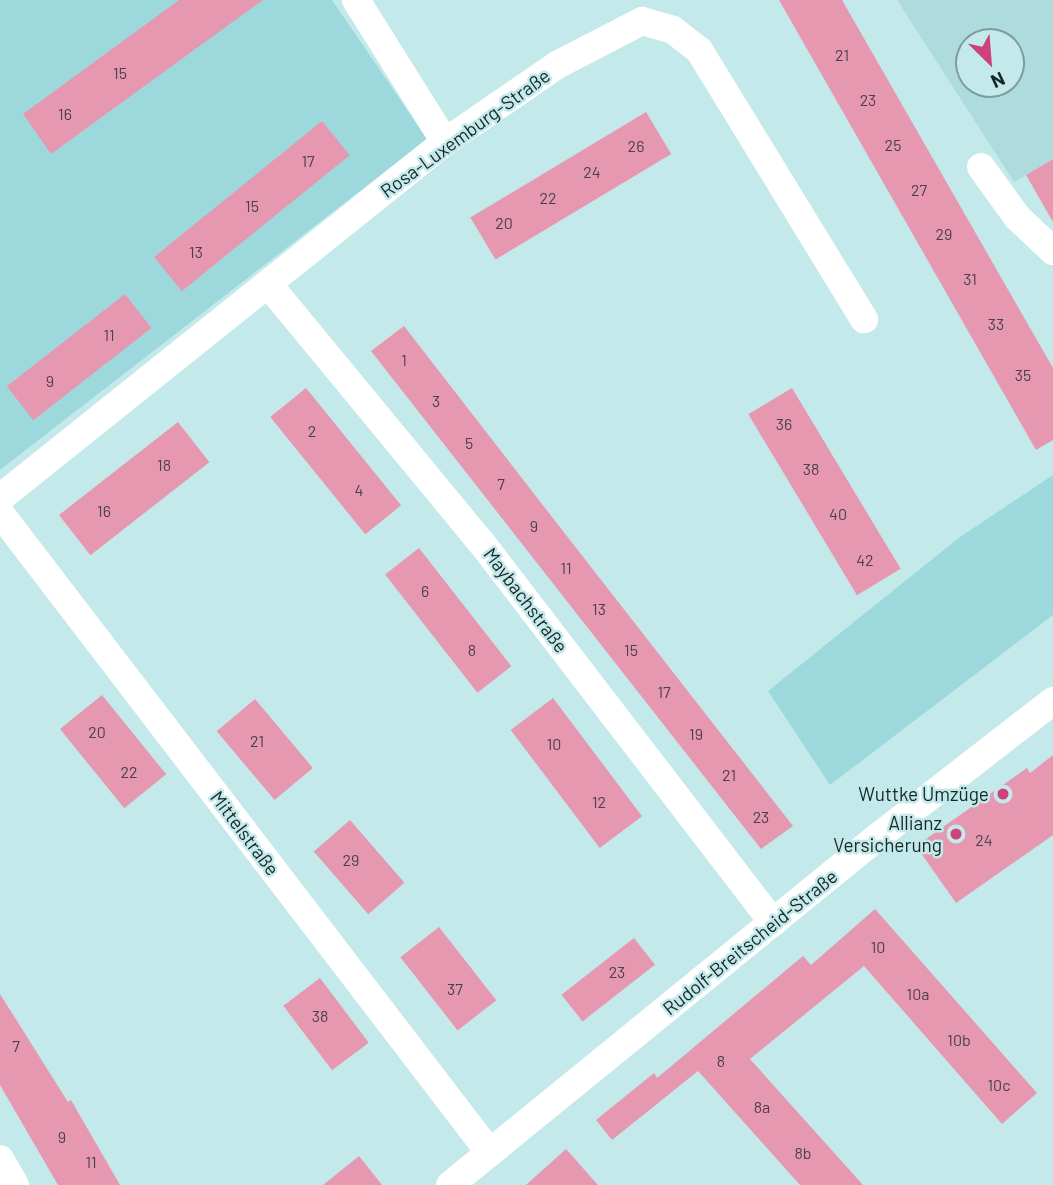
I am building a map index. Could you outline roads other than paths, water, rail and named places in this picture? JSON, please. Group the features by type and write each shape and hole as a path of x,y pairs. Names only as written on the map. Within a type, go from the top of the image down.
{"street":[{"path":"356,0 445,142"},
{"name":"Rosa-Luxemburg-Straße","path":"0,498 445,142 608,35 642,21 673,30 699,50 864,319"},
{"path":"981,167 1017,217 1053,251"},
{"name":"Maybachstraße","path":"268,284 481,542 774,923"},
{"name":"Mittelstraße","path":"0,513 490,1153"},
{"name":"Rudolf-Breitscheid-Straße","path":"450,1185 1053,701"},
{"path":"0,1159 15,1185"}],"place":[{"name":"Wuttke Umzüge","path":"1003,794"},
{"name":"Allianz Versicherung","path":"956,834"}]}
